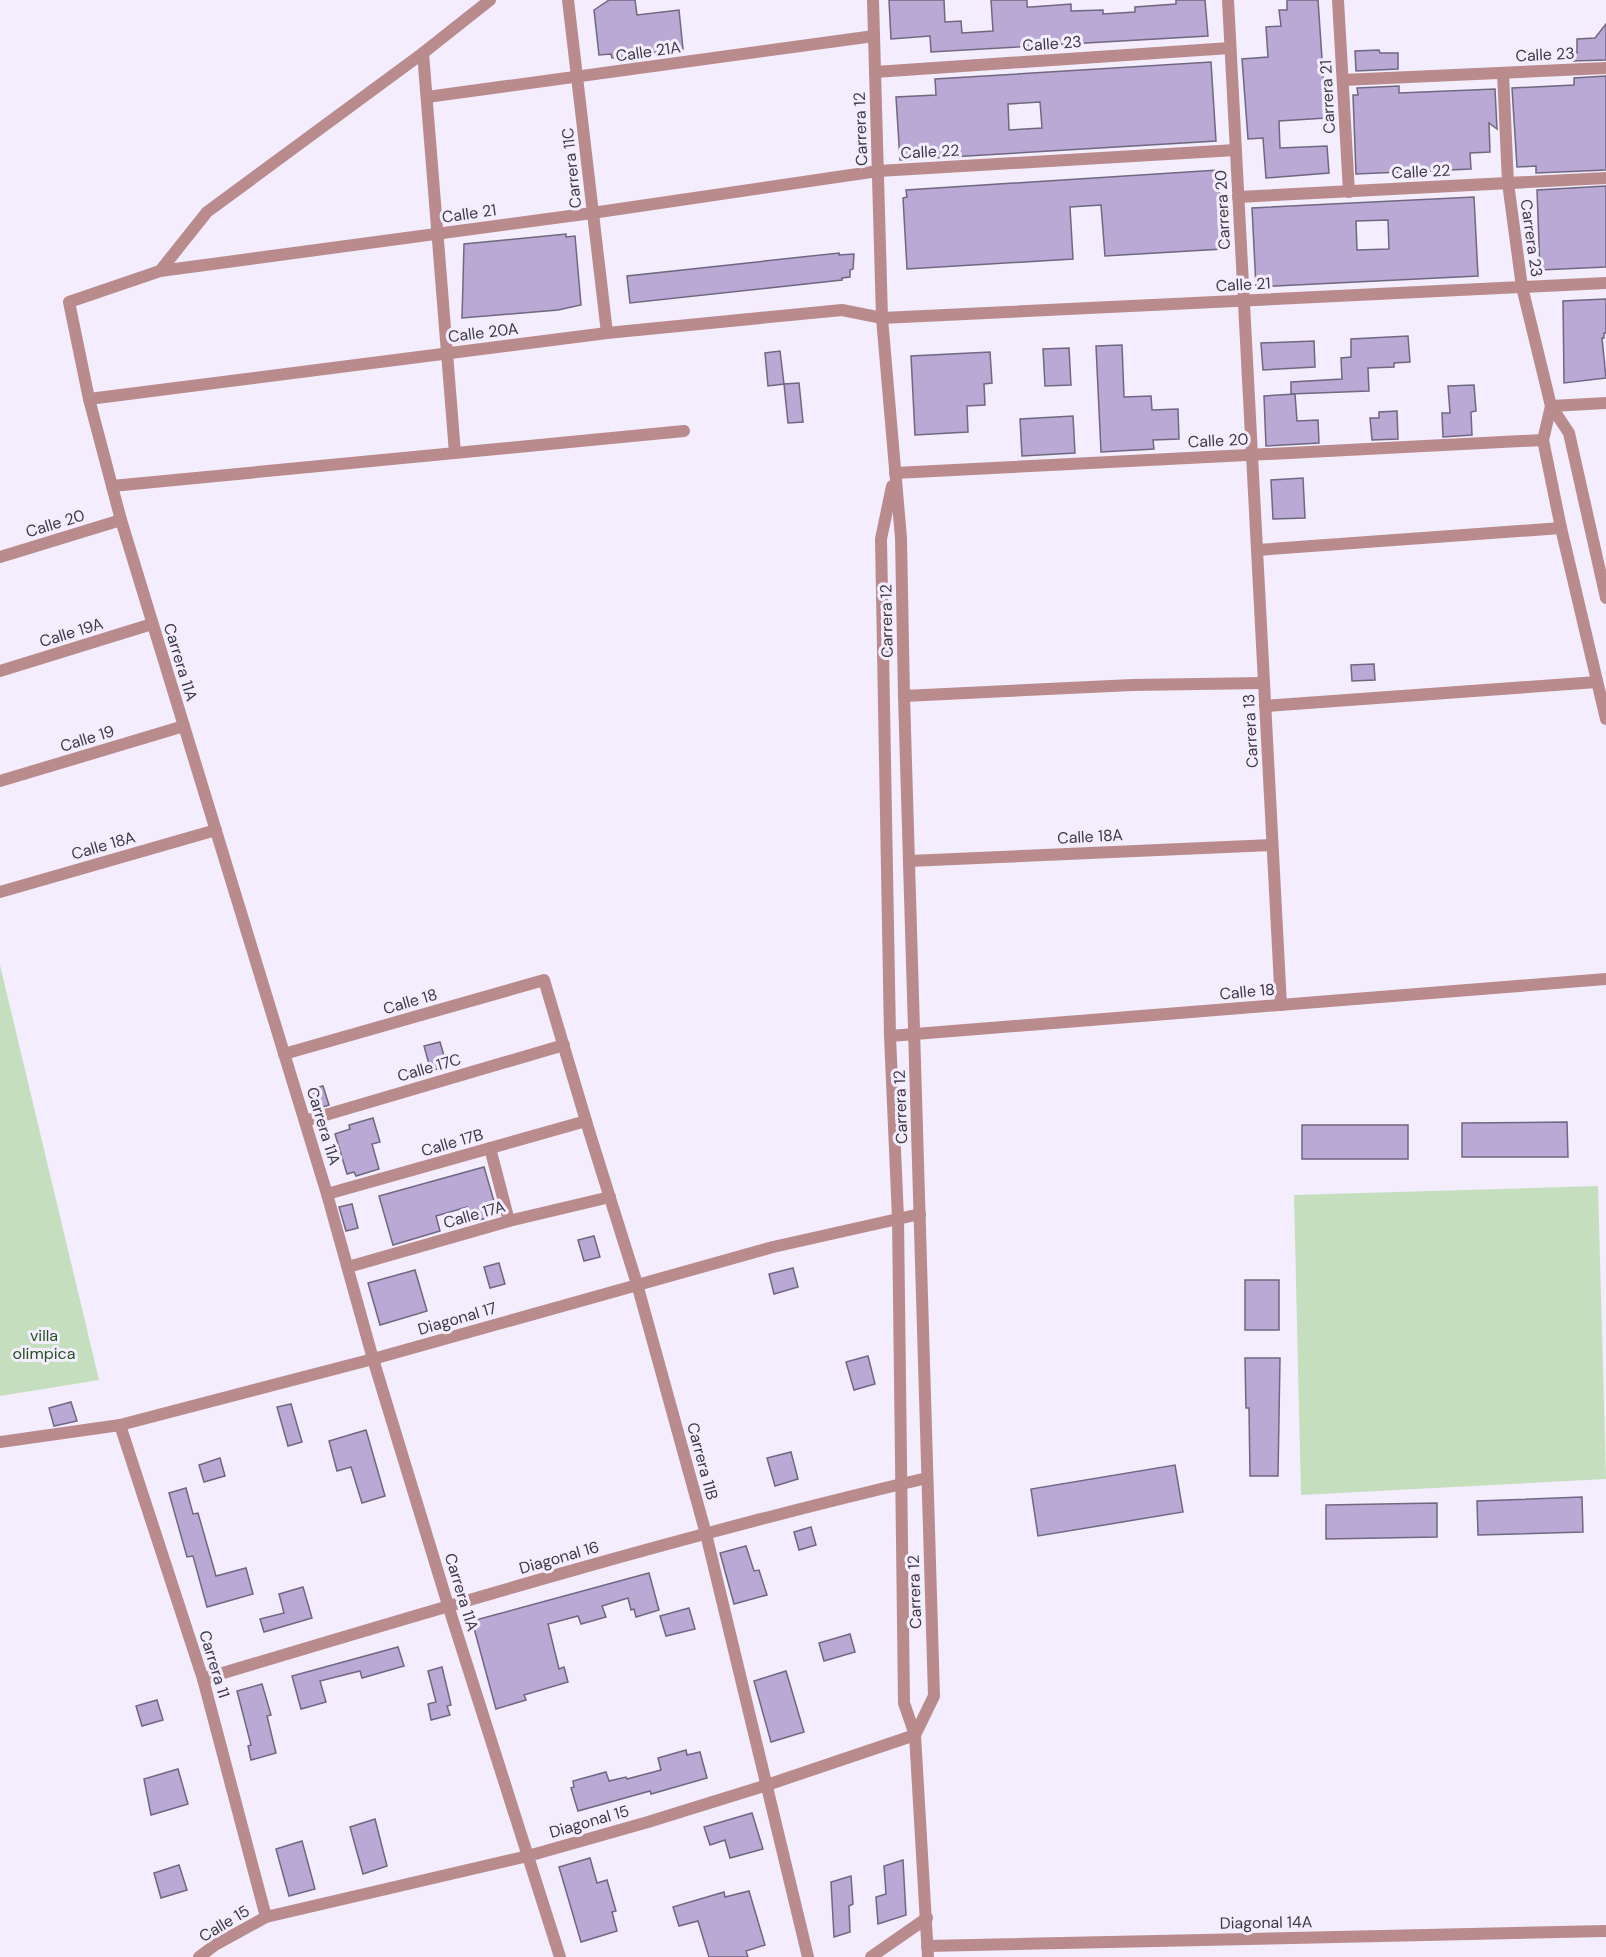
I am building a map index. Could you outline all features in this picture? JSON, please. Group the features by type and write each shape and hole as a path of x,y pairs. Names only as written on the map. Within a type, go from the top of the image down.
{"street":[{"path":"160,272 207,212 423,53 490,0"},
{"name":"Carrera 11C","path":"568,0 607,333"},
{"name":"Carrera 12","path":"873,0 882,318 901,538 934,1696 915,1735"},
{"name":"Carrera 20","path":"1228,0 1252,455"},
{"name":"Carrera 21","path":"1338,0 1349,192"},
{"name":"Calle 21A","path":"427,97 874,36"},
{"name":"Calle 23","path":"875,72 1230,48"},
{"path":"423,53 455,453"},
{"name":"Calle 23","path":"1342,80 1606,68"},
{"name":"Carrera 23","path":"1503,73 1508,183 1522,287 1551,406 1569,433 1602,560 1606,598"},
{"name":"Calle 22","path":"878,171 1236,150"},
{"name":"Calle 21","path":"69,302 160,272 878,171"},
{"name":"Calle 22","path":"1238,197 1606,178"},
{"name":"Calle 21","path":"882,318 1606,283"},
{"name":"Carrera 11A","path":"69,302 89,399 121,520 305,1120 373,1359 448,1605 560,1957"},
{"name":"Calle 20A","path":"89,399 607,333 842,310 882,318"},
{"path":"1551,406 1606,403"},
{"name":"Carrera 23","path":"1551,406 1543,440 1561,528 1606,719"},
{"path":"112,486 684,431"},
{"name":"Calle 20","path":"895,473 1543,440"},
{"name":"Carrera 13","path":"1252,455 1281,1005"},
{"name":"Carrera 12","path":"895,473 881,539 890,1036 898,1218 904,1703 915,1735 928,1952"},
{"name":"Calle 20","path":"0,557 121,520"},
{"path":"1257,550 1561,528"},
{"name":"Calle 19A","path":"0,671 152,624"},
{"path":"1265,706 1597,682"},
{"path":"904,696 1131,685 1264,683"},
{"name":"Calle 19","path":"0,781 184,726"},
{"name":"Calle 18A","path":"0,892 216,830"},
{"name":"Calle 18A","path":"909,861 1272,845"},
{"name":"Calle 18","path":"890,1036 1606,979"},
{"name":"Calle 18","path":"284,1053 544,980"},
{"name":"Carrera 11B","path":"544,980 637,1284 706,1534 808,1957"},
{"name":"Calle 17C","path":"305,1120 564,1045"},
{"name":"Calle 17B","path":"327,1194 586,1120"},
{"path":"490,1148 509,1221"},
{"name":"Calle 17A","path":"348,1267 509,1221 610,1197"},
{"name":"Diagonal 17","path":"0,1442 120,1425 373,1359 773,1247 920,1214"},
{"name":"Carrera 11","path":"120,1425 203,1679 266,1917"},
{"name":"Diagonal 16","path":"203,1679 448,1605 706,1534 927,1478"},
{"name":"Diagonal 15","path":"266,1917 528,1856 767,1785 915,1735"},
{"name":"Calle 15","path":"199,1957 215,1945 266,1917"},
{"path":"871,1957 927,1918"},
{"name":"Diagonal 14A","path":"928,1952 1606,1931"}],"green space":[{"name":"villa olimpica","path":"0,965 99,1380 0,1396"},
{"path":"1598,1186 1606,1479 1301,1495 1294,1195"}],"building":[{"path":"609,0 635,0 637,15 679,10 683,49 612,58 611,54 599,55 594,10"},
{"path":"889,0 944,0 945,22 961,21 962,33 993,31 991,0 1027,0 1027,7 1071,4 1071,11 1103,10 1103,14 1135,12 1135,7 1176,4 1176,0 1205,0 1208,36 931,52 930,36 891,39"},
{"path":"1287,0 1318,0 1326,118 1279,121 1280,148 1327,146 1329,173 1266,178 1263,138 1248,139 1242,59 1268,57 1266,27 1281,26 1279,10 1287,10"},
{"path":"1606,24 1606,60 1573,61 1573,53 1577,53 1577,39 1595,38"},
{"path":"1379,50 1380,53 1398,53 1398,69 1356,71 1355,51"},
{"path":"1211,62 1216,141 900,160 896,97 936,95 935,79","holes":["1040,102 1042,128 1009,130 1008,104"]},
{"path":"1606,76 1606,170 1536,173 1536,166 1517,167 1512,88 1574,85 1574,78"},
{"path":"1399,86 1399,93 1495,89 1497,129 1489,123 1490,152 1470,153 1471,169 1356,174 1353,95 1358,95 1357,88"},
{"path":"1218,170 1223,249 1105,256 1101,205 1070,207 1073,259 907,269 903,198 907,197 906,190"},
{"path":"1606,186 1606,267 1540,270 1537,190"},
{"path":"1474,197 1478,276 1256,287 1252,208","holes":["1388,220 1389,249 1357,250 1356,221"]},
{"path":"566,234 566,237 575,236 581,305 558,310 462,318 464,244"},
{"path":"839,253 839,255 854,254 850,277 842,278 842,280 630,303 627,276"},
{"path":"1606,299 1606,333 1602,338 1606,378 1564,383 1563,301"},
{"path":"1408,336 1410,362 1394,363 1394,367 1368,368 1369,391 1291,394 1291,382 1342,379 1341,358 1351,357 1351,339"},
{"path":"1314,341 1315,367 1263,370 1261,343"},
{"path":"1122,345 1124,397 1151,396 1152,410 1178,409 1179,439 1153,440 1154,449 1101,452 1096,346"},
{"path":"1069,348 1071,385 1045,386 1043,349"},
{"path":"780,351 784,384 768,386 765,353"},
{"path":"990,352 992,383 984,384 985,405 967,406 968,432 915,435 911,356"},
{"path":"799,383 803,422 788,423 784,384"},
{"path":"1474,385 1476,411 1471,412 1472,435 1443,437 1442,413 1450,413 1448,386"},
{"path":"1295,394 1297,421 1318,420 1319,443 1266,446 1264,396"},
{"path":"1397,411 1398,439 1372,440 1370,418 1379,418 1379,412"},
{"path":"1073,416 1075,453 1022,456 1020,419"},
{"path":"1303,478 1305,518 1273,519 1271,480"},
{"path":"1374,664 1375,680 1352,681 1351,665"},
{"path":"440,1042 447,1066 431,1071 424,1046"},
{"path":"323,1086 329,1105 313,1110 308,1090"},
{"path":"373,1118 380,1142 372,1144 379,1169 356,1176 354,1172 347,1174 335,1134 350,1129 349,1125"},
{"path":"1567,1122 1568,1157 1462,1157 1462,1123"},
{"path":"1302,1125 1408,1125 1408,1159 1302,1159"},
{"path":"484,1167 498,1215 471,1222 467,1207 436,1216 440,1231 393,1245 379,1196"},
{"path":"352,1204 358,1228 346,1231 339,1207"},
{"path":"594,1236 600,1257 584,1261 578,1240"},
{"path":"499,1263 505,1284 490,1288 484,1267"},
{"path":"793,1268 798,1287 774,1294 769,1274"},
{"path":"415,1270 427,1311 380,1325 368,1283"},
{"path":"1245,1280 1279,1280 1279,1330 1245,1330"},
{"path":"868,1356 875,1384 854,1390 846,1362"},
{"path":"1245,1358 1280,1358 1278,1476 1250,1476 1249,1408 1246,1408"},
{"path":"71,1402 77,1421 54,1426 49,1408"},
{"path":"291,1404 302,1442 288,1446 277,1407"},
{"path":"366,1430 385,1496 362,1503 351,1467 337,1471 329,1441"},
{"path":"791,1452 798,1479 775,1486 767,1458"},
{"path":"220,1458 225,1476 204,1482 199,1465"},
{"path":"1175,1465 1183,1512 1038,1536 1031,1489"},
{"path":"186,1488 193,1514 198,1513 216,1576 246,1568 253,1594 207,1607 193,1556 187,1557 169,1493"},
{"path":"1582,1497 1583,1532 1478,1535 1477,1501"},
{"path":"1437,1503 1437,1537 1326,1539 1326,1505"},
{"path":"811,1527 816,1545 799,1550 794,1532"},
{"path":"746,1546 754,1571 759,1570 767,1595 734,1604 720,1553"},
{"path":"649,1573 659,1610 636,1617 634,1609 631,1610 628,1598 602,1606 606,1617 581,1624 578,1616 548,1624 559,1669 564,1667 568,1682 524,1695 526,1700 496,1709 472,1621"},
{"path":"303,1587 312,1618 264,1632 260,1619 284,1613 279,1594"},
{"path":"689,1608 695,1629 666,1636 660,1616"},
{"path":"850,1634 855,1652 824,1661 819,1643"},
{"path":"398,1647 404,1666 362,1678 360,1671 320,1681 326,1702 301,1709 292,1676"},
{"path":"442,1667 451,1705 447,1706 450,1715 431,1720 428,1704 436,1702 428,1671"},
{"path":"786,1671 804,1732 771,1742 754,1681"},
{"path":"262,1684 271,1715 267,1716 276,1753 251,1760 248,1746 251,1745 237,1691"},
{"path":"157,1700 163,1720 142,1726 136,1706"},
{"path":"686,1750 687,1755 700,1752 707,1778 578,1811 571,1788 574,1787 573,1781 606,1772 609,1781 661,1770 658,1758"},
{"path":"178,1769 188,1804 151,1815 144,1779"},
{"path":"752,1813 763,1849 730,1858 725,1840 710,1845 704,1827"},
{"path":"375,1819 387,1866 363,1874 350,1827"},
{"path":"302,1841 315,1889 289,1896 276,1849"},
{"path":"590,1858 597,1883 607,1880 616,1911 612,1912 617,1931 581,1942 559,1867"},
{"path":"903,1860 906,1915 878,1924 876,1897 886,1894 884,1866"},
{"path":"179,1865 187,1890 161,1898 154,1873"},
{"path":"851,1876 853,1904 849,1906 850,1932 834,1937 831,1882"},
{"path":"749,1891 765,1945 746,1951 748,1957 709,1957 698,1921 679,1926 673,1907 724,1892 725,1897"}]}
